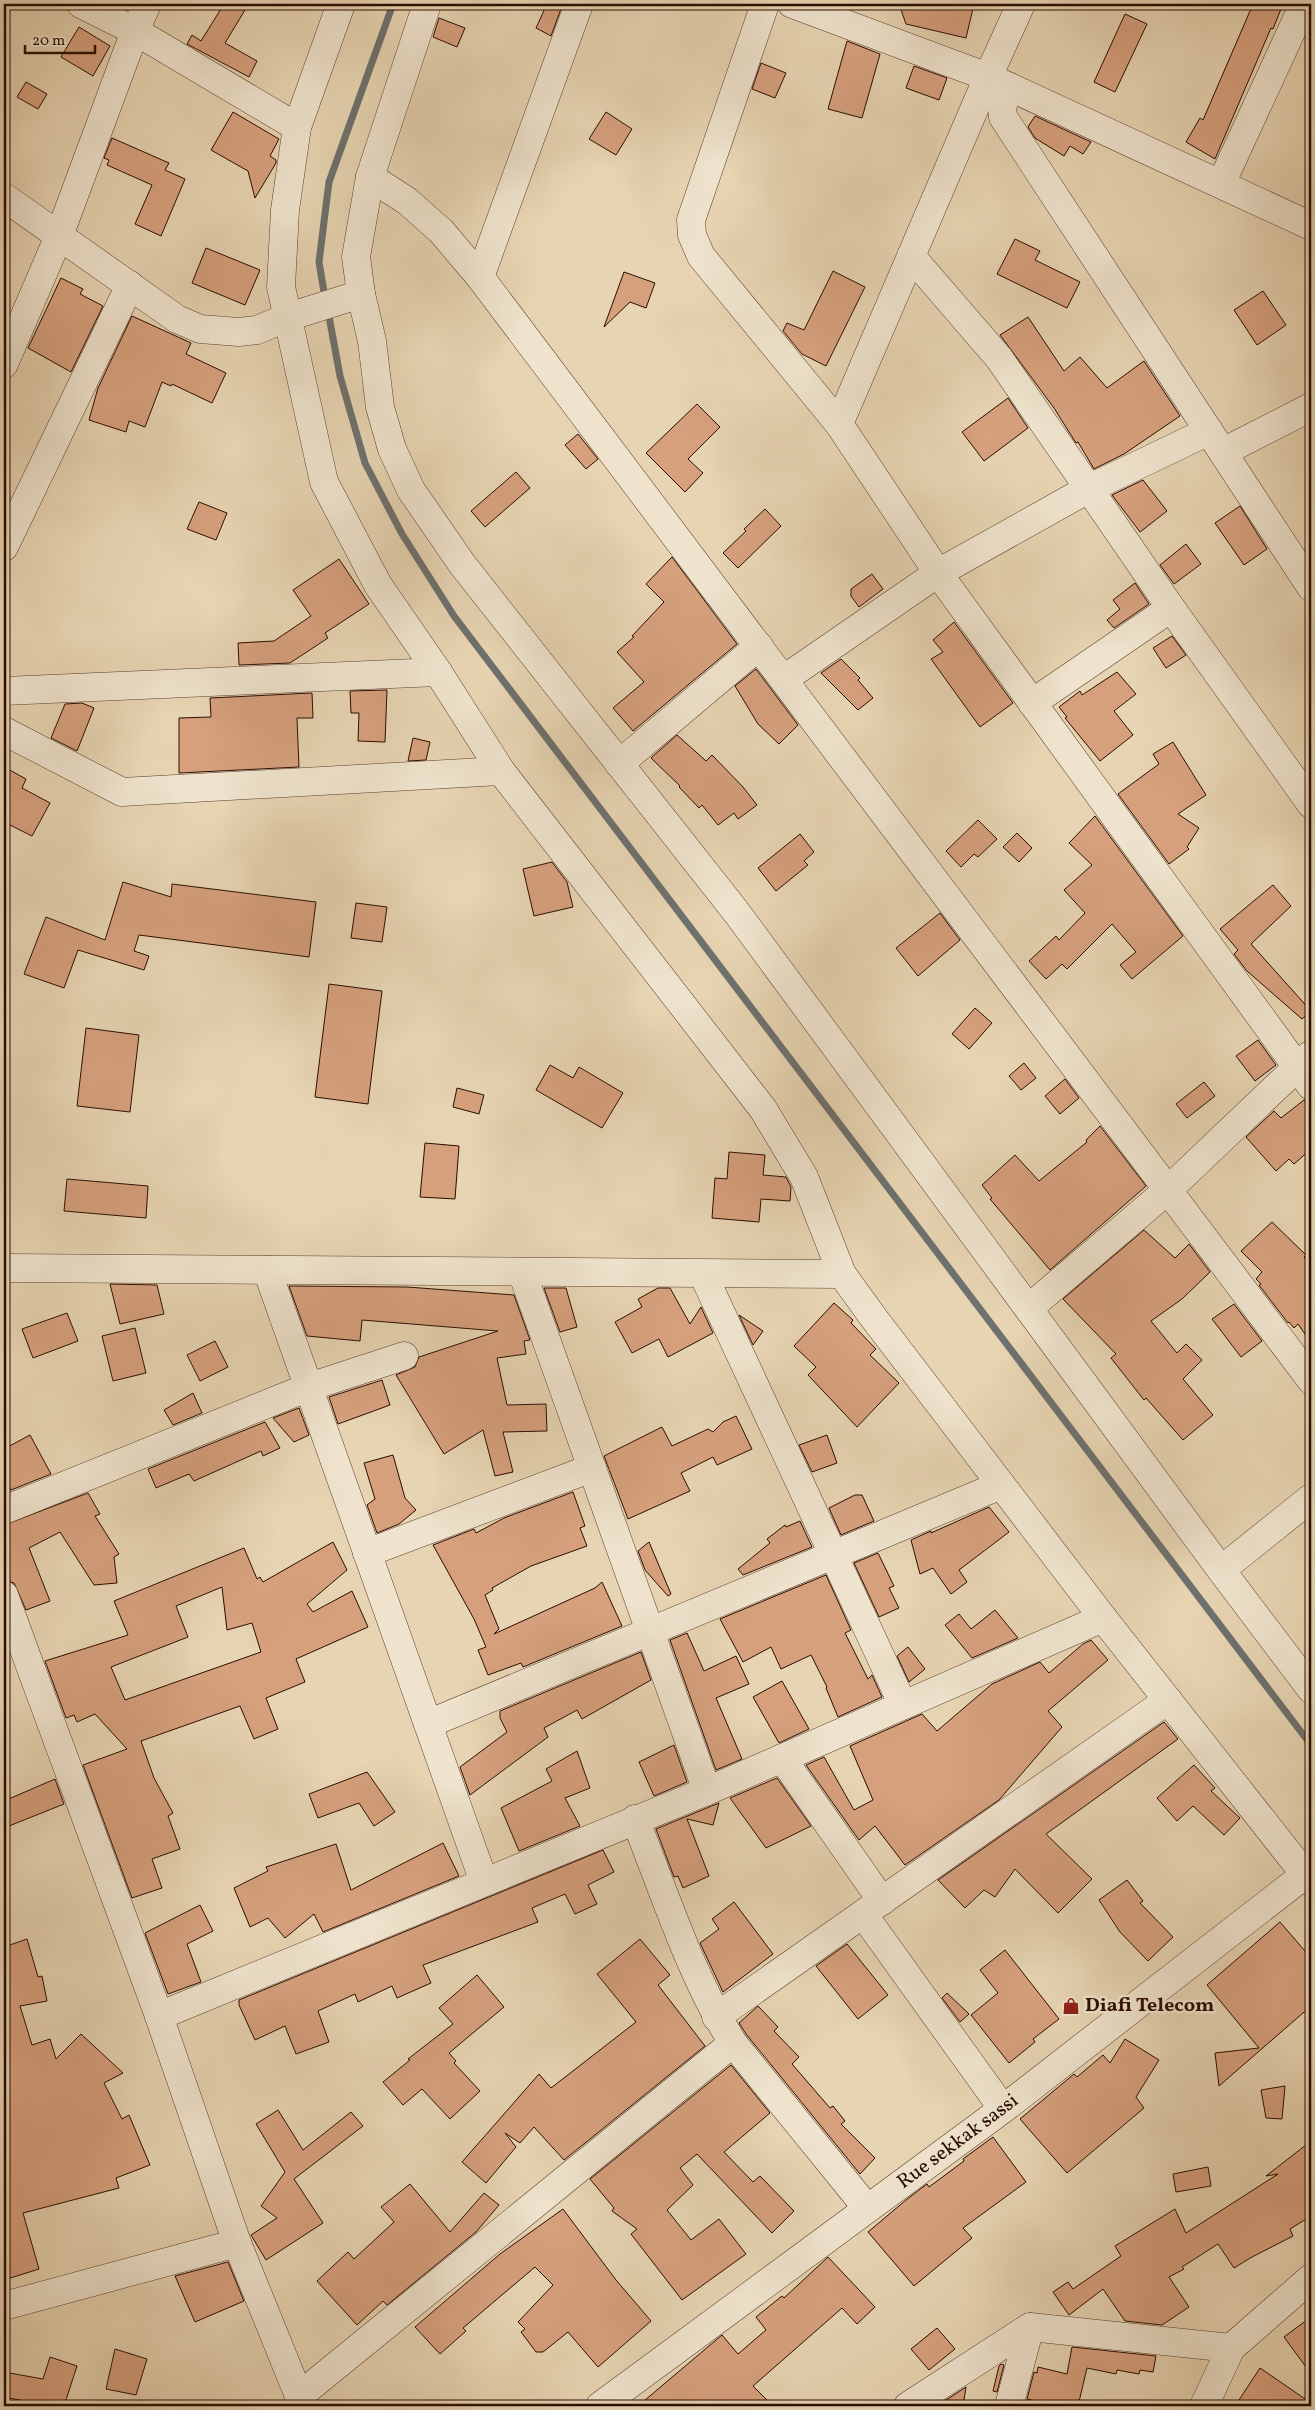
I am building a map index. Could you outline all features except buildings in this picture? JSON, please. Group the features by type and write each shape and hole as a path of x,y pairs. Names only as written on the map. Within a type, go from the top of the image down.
{"street":[{"path":"81,4 135,31 297,127"},
{"path":"4,364 59,236 135,31 148,4"},
{"path":"341,4 297,127 284,210 281,287 324,482 378,585 438,672 501,771 763,1109 804,1177 842,1274 872,1317 1103,1618 1309,1875"},
{"path":"427,4 370,176 356,257 361,294 372,341 380,407 392,449 411,490 462,564 737,913 1221,1570 1311,1688"},
{"path":"480,277 579,4"},
{"path":"766,4 691,220 692,235 701,256 839,424 938,573 1032,703 1307,1069 1169,1190 1029,1308"},
{"path":"792,4 999,82 1311,226"},
{"path":"839,424 911,256 999,82 1021,4"},
{"path":"1221,184 1304,4"},
{"path":"999,82 1003,117 1311,587"},
{"path":"370,176 407,200 441,231 480,277 1311,1380"},
{"path":"4,197 177,319 200,329 239,332 257,330 288,317 361,294"},
{"path":"911,256 999,358 1172,608 1311,804"},
{"path":"4,547 130,285"},
{"path":"784,679 938,573 1090,488 1311,407"},
{"path":"1032,703 1172,608"},
{"path":"620,764 759,646"},
{"path":"4,691 438,672"},
{"path":"4,731 122,792 501,771"},
{"path":"4,1268 842,1274"},
{"path":"267,1270 484,1882"},
{"path":"522,1272 707,1791"},
{"path":"703,1274 903,1705"},
{"path":"4,1510 308,1387 404,1356"},
{"path":"367,1553 592,1468"},
{"path":"428,1724 1001,1485"},
{"path":"1221,1570 1311,1498"},
{"path":"4,1595 159,2016 237,2243 301,2401 732,2043"},
{"path":"159,2016 707,1791 1103,1618"},
{"path":"716,2017 1168,1700"},
{"path":"782,1758 872,1908 1003,2109"},
{"path":"635,1819 698,1978 716,2017 732,2043 867,2208"},
{"name":"Rue sekkak sassi","path":"600,2406 1003,2109 1309,1875"},
{"path":"4,2306 237,2243"},
{"path":"1204,2406 1231,2348 1311,2278"},
{"path":"908,2406 1030,2327 1231,2348"},
{"path":"1009,2406 1030,2327"}],"waterway":[{"path":"325,298 319,262 329,182 393,4"},
{"path":"328,311 340,376 365,463 402,534 454,616 1311,1745"}],"place":[{"name":"Diafi Telecom","path":"1071,2006"}]}
